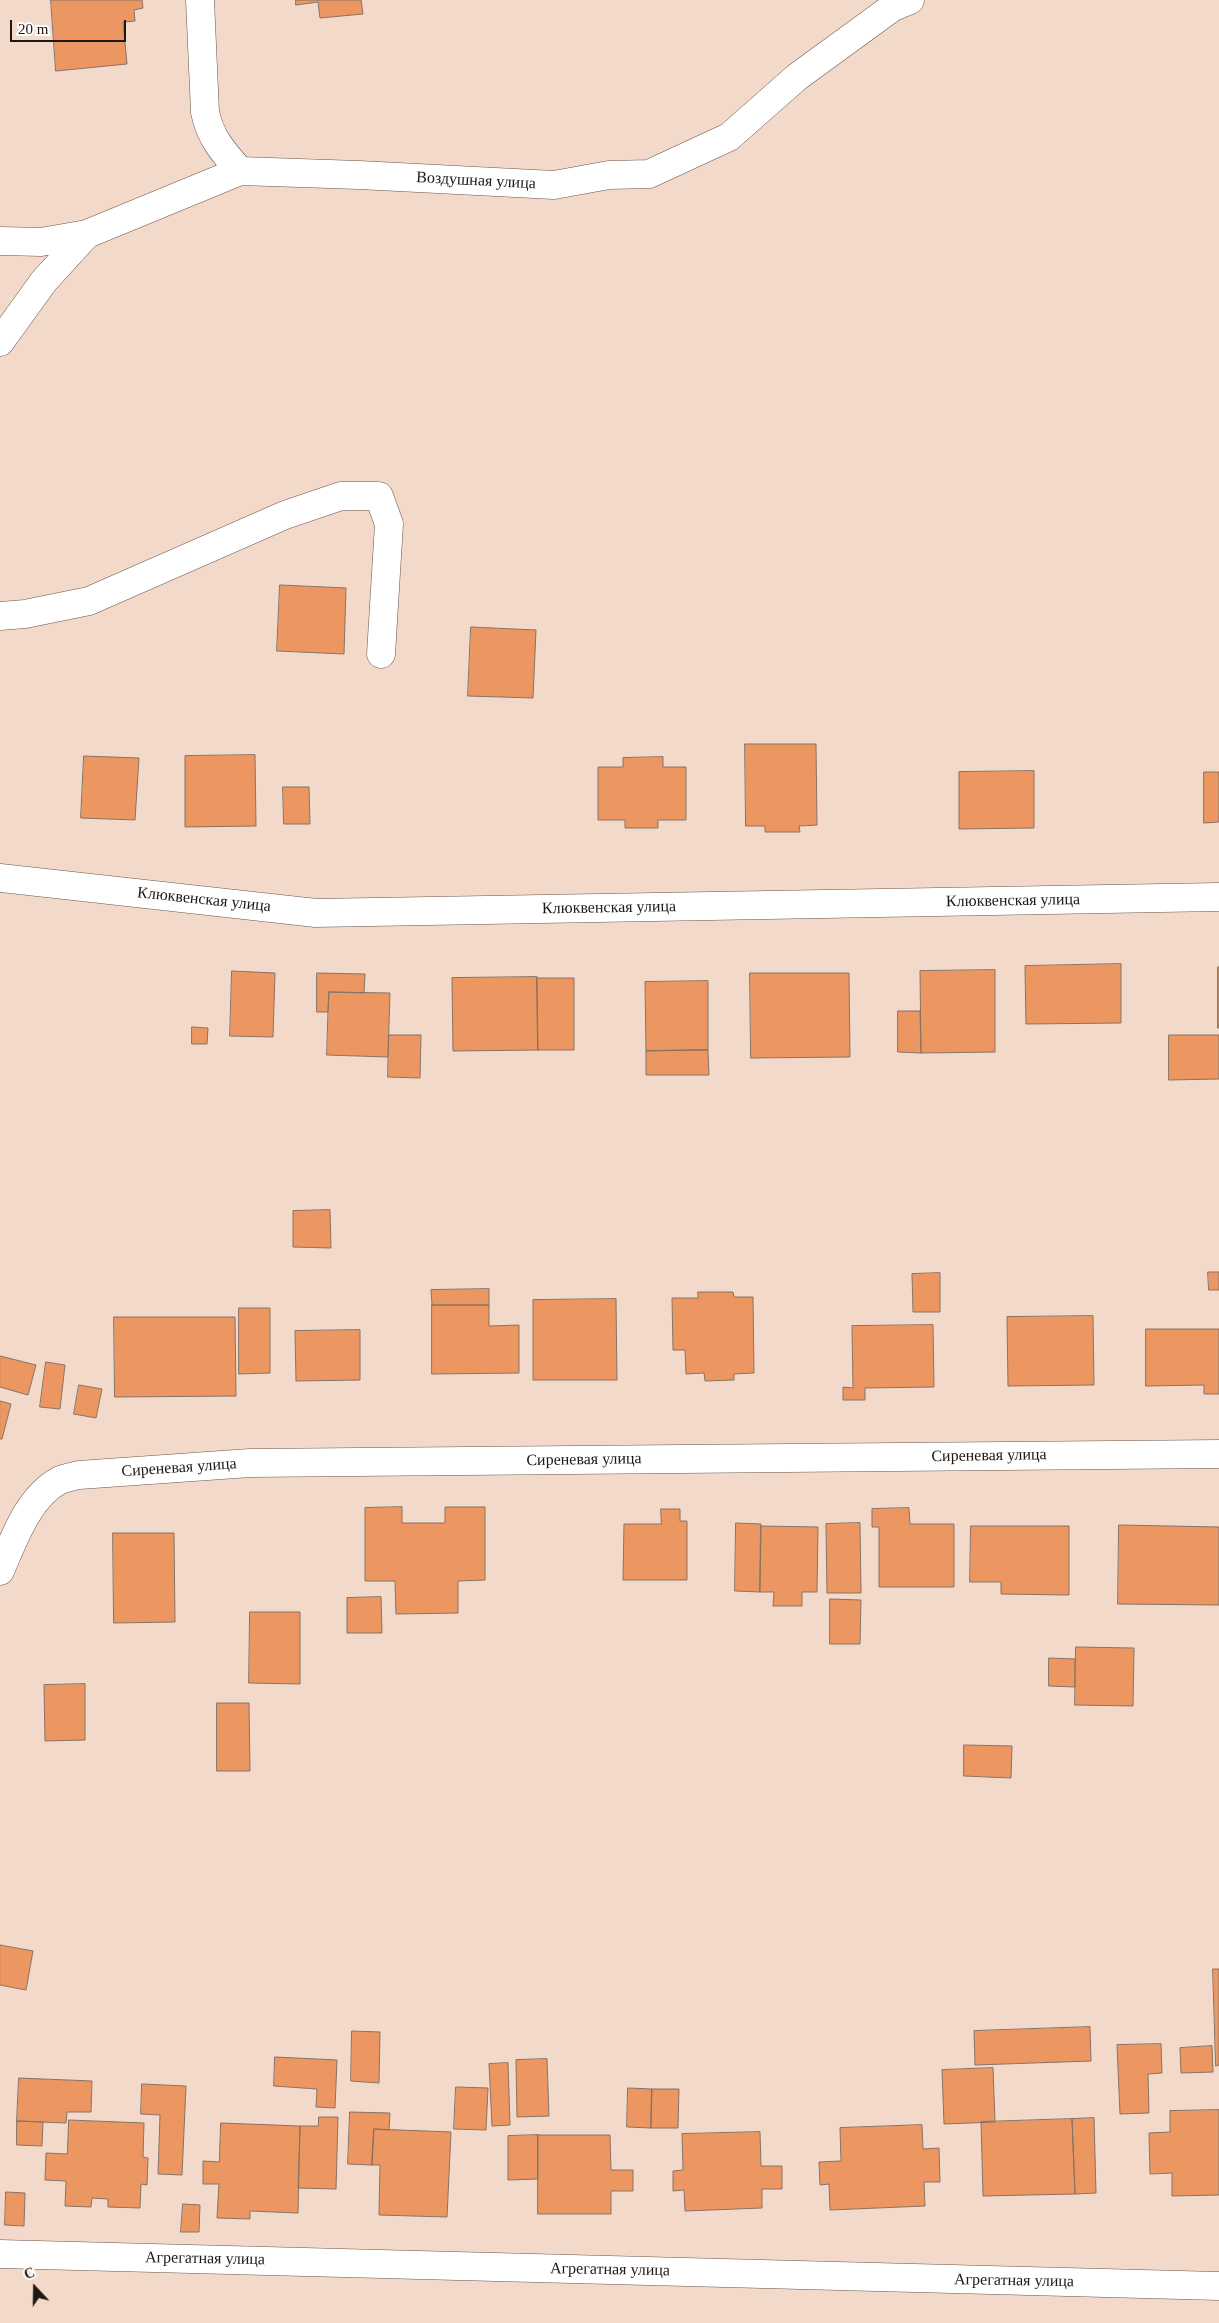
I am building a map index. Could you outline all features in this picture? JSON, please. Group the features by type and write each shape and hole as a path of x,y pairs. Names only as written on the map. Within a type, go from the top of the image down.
{"street":[{"path":"200,0 205,112 208,128 217,144 240,171"},
{"name":"Воздушная улица","path":"0,241 41,242 87,234 240,171 359,175 554,186 609,176 649,174 729,137 797,77 893,7 910,0"},
{"path":"0,342 44,281 87,234"},
{"path":"0,616 25,614 89,601 285,515 342,496 379,496 390,524 381,654"},
{"name":"Клюквенская улица","path":"0,878 316,913 1219,897"},
{"name":"Сиреневая улица","path":"0,1571 20,1526 40,1496 60,1480 79,1474 250,1463 1219,1454"},
{"name":"Агрегатная улица","path":"0,2254 1219,2286"}],"building":[{"path":"51,0 142,0 143,8 134,10 135,21 123,22 127,64 56,71"},
{"path":"296,0 361,0 363,14 320,18 318,2 296,5"},
{"path":"280,585 346,588 344,654 277,651"},
{"path":"471,627 536,630 533,698 468,696"},
{"path":"745,744 816,744 817,825 799,826 800,832 765,832 765,826 746,826"},
{"path":"255,755 256,826 185,827 185,756"},
{"path":"84,756 139,758 135,820 81,818"},
{"path":"663,757 663,767 686,767 686,820 658,820 658,828 625,828 625,820 598,820 598,767 623,767 623,758"},
{"path":"1034,771 1034,828 959,829 959,772"},
{"path":"1204,772 1219,772 1219,822 1204,823"},
{"path":"283,787 309,787 310,824 284,824"},
{"path":"1121,964 1121,1023 1026,1024 1025,966"},
{"path":"1219,967 1219,1028 1218,1028"},
{"path":"995,970 995,1052 921,1053 920,971"},
{"path":"232,971 275,973 273,1037 230,1036"},
{"path":"317,973 365,974 364,993 329,992 328,1012 317,1012"},
{"path":"750,973 849,973 850,1057 751,1058"},
{"path":"537,977 538,1050 453,1051 452,978"},
{"path":"537,978 574,978 574,1050 538,1050"},
{"path":"708,981 708,1050 646,1051 645,982"},
{"path":"329,992 390,993 388,1057 327,1055"},
{"path":"898,1011 920,1011 921,1053 898,1052"},
{"path":"192,1027 208,1028 207,1044 192,1044"},
{"path":"389,1035 421,1035 420,1078 388,1077"},
{"path":"1169,1035 1219,1035 1219,1079 1169,1080"},
{"path":"708,1050 709,1075 646,1075 646,1051"},
{"path":"330,1210 331,1248 293,1247 293,1211"},
{"path":"1208,1272 1219,1272 1219,1290 1209,1290"},
{"path":"940,1273 940,1312 913,1312 912,1274"},
{"path":"489,1289 489,1305 432,1305 431,1290"},
{"path":"698,1292 733,1292 734,1297 753,1297 754,1373 734,1374 734,1380 705,1381 704,1373 686,1374 685,1350 673,1350 672,1298 698,1298"},
{"path":"616,1299 617,1380 533,1380 533,1300"},
{"path":"432,1305 489,1305 489,1326 519,1325 519,1373 432,1374"},
{"path":"239,1308 270,1308 270,1373 239,1374"},
{"path":"1093,1316 1094,1385 1008,1386 1007,1317"},
{"path":"114,1317 235,1317 236,1396 115,1397"},
{"path":"933,1325 934,1387 865,1388 865,1400 843,1400 843,1387 853,1388 852,1326"},
{"path":"1146,1329 1219,1329 1219,1394 1204,1394 1204,1385 1146,1386"},
{"path":"360,1330 360,1380 296,1381 295,1331"},
{"path":"0,1356 36,1365 28,1395 0,1387"},
{"path":"46,1362 65,1365 60,1409 40,1407"},
{"path":"79,1385 102,1389 96,1418 74,1414"},
{"path":"0,1401 11,1404 2,1439 0,1439"},
{"path":"402,1507 402,1523 445,1523 445,1507 485,1507 485,1580 458,1581 458,1613 396,1614 395,1581 365,1581 365,1508"},
{"path":"909,1508 910,1524 954,1524 954,1587 879,1587 879,1527 872,1527 872,1509"},
{"path":"661,1509 680,1509 680,1521 687,1521 687,1580 623,1580 624,1524 661,1524"},
{"path":"736,1523 761,1524 760,1592 735,1591"},
{"path":"860,1523 861,1593 827,1593 826,1524"},
{"path":"1119,1525 1219,1527 1219,1605 1118,1604"},
{"path":"761,1526 818,1527 817,1592 802,1592 802,1606 773,1606 774,1592 760,1592"},
{"path":"971,1526 1069,1526 1069,1595 1001,1594 1001,1582 970,1582"},
{"path":"113,1533 174,1533 175,1622 114,1623"},
{"path":"381,1597 382,1633 347,1633 347,1598"},
{"path":"830,1599 861,1600 860,1644 830,1644"},
{"path":"250,1612 300,1612 300,1684 249,1683"},
{"path":"1076,1647 1134,1648 1133,1706 1075,1705"},
{"path":"1049,1658 1075,1659 1075,1687 1049,1686"},
{"path":"85,1684 85,1740 45,1741 44,1685"},
{"path":"217,1703 249,1703 250,1771 217,1771"},
{"path":"964,1745 1012,1746 1011,1778 964,1776"},
{"path":"0,1945 33,1951 26,1990 0,1985"},
{"path":"1213,1969 1219,1969 1219,2065 1216,2066"},
{"path":"1090,2027 1091,2061 975,2065 974,2031"},
{"path":"352,2031 380,2032 379,2083 351,2081"},
{"path":"1161,2044 1162,2073 1148,2074 1149,2113 1120,2114 1117,2045"},
{"path":"1212,2046 1213,2072 1181,2073 1180,2048"},
{"path":"275,2057 337,2060 335,2108 316,2107 317,2089 274,2086"},
{"path":"547,2059 549,2116 517,2117 516,2060"},
{"path":"508,2063 510,2125 492,2126 489,2064"},
{"path":"993,2068 995,2122 944,2124 942,2070"},
{"path":"19,2078 92,2081 91,2112 67,2112 66,2123 17,2121"},
{"path":"142,2084 186,2086 182,2175 158,2174 160,2115 141,2114"},
{"path":"456,2087 488,2088 486,2130 454,2129"},
{"path":"628,2088 652,2089 651,2128 627,2127"},
{"path":"652,2089 679,2089 678,2128 651,2128"},
{"path":"1219,2110 1219,2195 1172,2196 1172,2173 1150,2174 1149,2133 1170,2132 1170,2111"},
{"path":"350,2112 390,2113 389,2130 374,2129 372,2165 348,2164"},
{"path":"319,2117 338,2117 336,2189 298,2188 300,2126 318,2126"},
{"path":"1094,2118 1096,2193 1075,2194 1072,2119"},
{"path":"1072,2119 1075,2194 983,2196 981,2122"},
{"path":"69,2120 144,2123 143,2157 148,2158 147,2185 141,2184 140,2208 108,2207 108,2199 92,2198 91,2207 65,2206 66,2181 45,2180 46,2153 67,2154"},
{"path":"17,2121 43,2122 42,2146 17,2145"},
{"path":"221,2123 300,2126 298,2213 250,2211 250,2219 217,2218 219,2184 203,2184 203,2161 219,2162"},
{"path":"922,2125 923,2149 939,2148 940,2182 924,2182 925,2206 830,2210 829,2184 820,2185 819,2162 841,2161 840,2128"},
{"path":"374,2129 451,2132 447,2217 379,2215 380,2165 372,2165"},
{"path":"760,2132 761,2166 782,2166 782,2189 762,2189 762,2208 685,2211 684,2190 673,2191 673,2171 683,2170 682,2134"},
{"path":"538,2135 610,2135 611,2170 633,2170 633,2191 611,2191 611,2214 538,2214"},
{"path":"538,2135 538,2179 508,2180 508,2136"},
{"path":"6,2192 25,2193 24,2226 5,2225"},
{"path":"183,2204 200,2205 199,2232 181,2232"}]}
